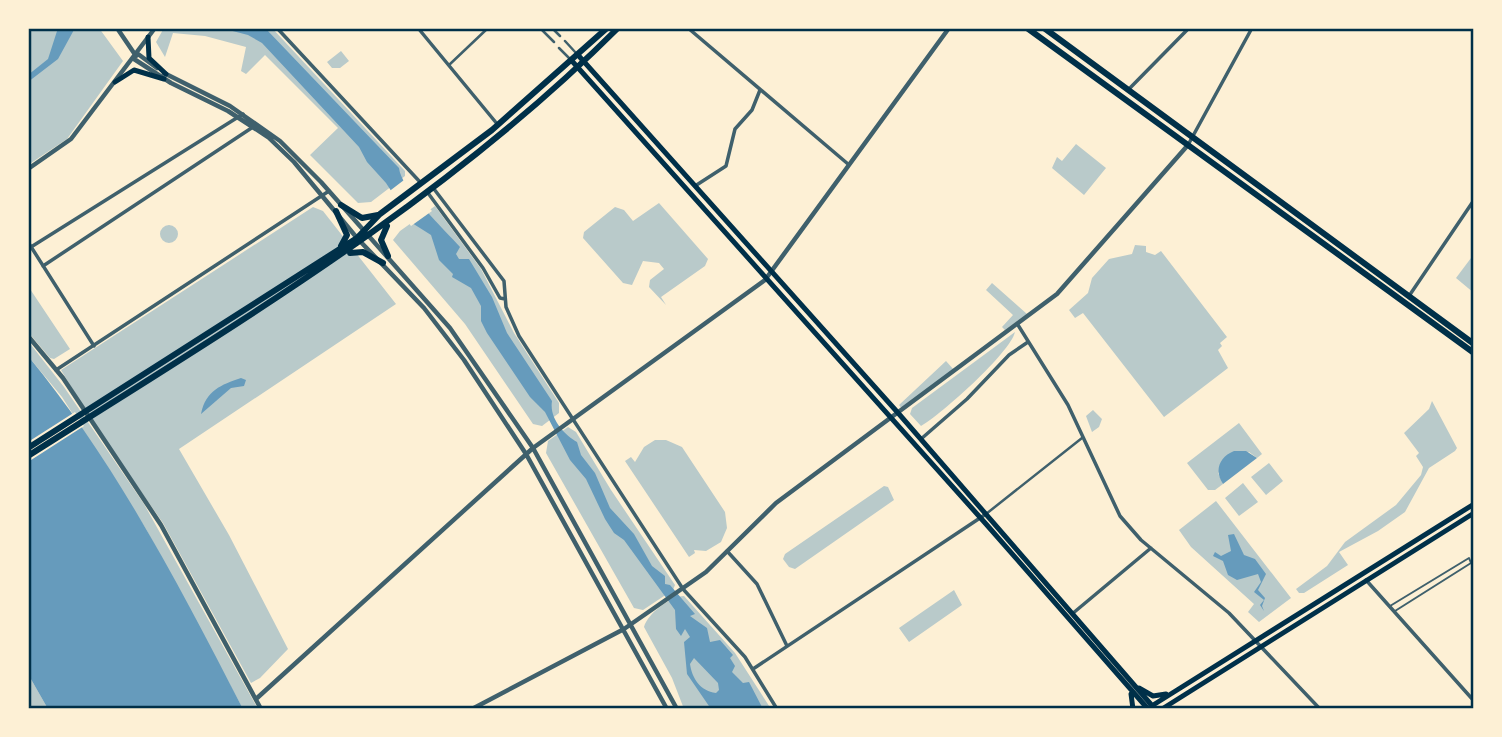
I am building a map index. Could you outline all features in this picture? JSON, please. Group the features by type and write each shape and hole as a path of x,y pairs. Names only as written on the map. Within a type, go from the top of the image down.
{"main road":[{"path":"338,208 367,219 380,214 499,125 607,28"},
{"path":"28,456 390,221 431,191 578,68 618,28"},
{"path":"1027,28 1474,353"},
{"path":"1044,28 1474,344"},
{"path":"152,32 149,58 165,77"},
{"path":"578,55 920,439 1150,708 1474,503"},
{"path":"572,61 765,280 983,515"},
{"path":"115,82 134,70 165,77"},
{"path":"329,261 347,236 338,208"},
{"path":"367,234 380,214"},
{"path":"388,256 381,240 390,221"},
{"path":"28,448 329,261 358,251 383,263"},
{"path":"1162,709 1474,513"},
{"path":"1126,681 1153,696 1176,690"},
{"path":"1126,681 1133,699 1133,709"},
{"path":"1172,709 1181,696"}],"street":[{"path":"117,28 136,56 165,77 241,116 280,141 329,191 359,240 383,263 445,334 526,454 667,709"},
{"path":"277,28 421,184"},
{"path":"418,28 499,125"},
{"path":"449,65 488,28"},
{"path":"540,28 554,42"},
{"path":"552,28 560,36"},
{"path":"688,28 848,164"},
{"path":"256,699 533,448 765,280 949,28"},
{"path":"1128,90 1189,28"},
{"path":"472,709 624,629 681,591 776,503 1057,294 1188,145 1252,28"},
{"path":"28,169 71,138 152,32"},
{"path":"565,41 578,55"},
{"path":"559,48 572,61"},
{"path":"695,186 726,166 735,129 752,110 760,90"},
{"path":"31,247 200,138 213,135 241,116"},
{"path":"255,125 287,154 323,195 367,234 450,328 533,448 677,709"},
{"path":"43,266 255,125"},
{"path":"56,370 329,191"},
{"path":"431,191 483,268 499,299 505,299"},
{"path":"431,191 504,281 505,299 519,336 681,591 753,669 777,709"},
{"path":"1409,296 1474,200"},
{"path":"28,242 94,345"},
{"path":"1018,325 1068,405 1115,509 1151,548 1217,603 1320,709"},
{"path":"28,336 56,370 161,525 261,709"},
{"path":"915,444 969,398 1009,355 1028,342"},
{"path":"753,669 983,515 1082,438"},
{"path":"1070,615 1151,548"},
{"path":"727,551 757,584 787,646"},
{"path":"1366,580 1474,701"}],"lane":[{"path":"1389,606 1469,558 1470,564 1394,611"}],"shaded area":[{"path":"28,28 99,28 123,61 67,139 28,165"},
{"path":"164,28 272,28 405,171 405,176 371,202 358,203 310,155 338,128 265,55 246,74 241,71 246,47 205,36 173,33 165,57 156,42"},
{"path":"341,51 349,61 340,68 332,68 327,62"},
{"path":"1076,144 1106,168 1084,195 1052,168 1057,157 1062,161"},
{"path":"659,203 708,259 705,266 661,297 666,305 649,287 650,280 664,269 659,263 643,261 632,285 623,283 583,238 584,232 615,207 624,210 633,221"},
{"path":"435,206 481,269 514,333 559,403 559,413 542,426 533,424 465,324 393,240 400,231"},
{"path":"313,207 323,211 396,304 179,449 229,535 288,649 260,678 251,683 163,523 96,427 61,370"},
{"path":"169,225 175,228 178,234 175,240 169,243 163,240 160,234 163,228"},
{"path":"1135,245 1146,246 1146,252 1155,255 1161,251 1227,337 1220,343 1222,346 1218,350 1228,368 1164,417 1083,313 1075,318 1069,310 1088,293 1092,278 1109,259 1132,254"},
{"path":"1474,254 1474,293 1456,278"},
{"path":"992,283 1027,314 1005,330 1002,327 1013,315 986,290"},
{"path":"28,286 70,349 54,359 50,358 28,332"},
{"path":"1015,332 989,368 931,419 921,426 910,414 912,408"},
{"path":"28,341 64,387 144,504 258,709 243,709 146,529 62,397 28,356"},
{"path":"946,361 954,370 902,409 899,405"},
{"path":"1432,401 1457,448 1455,451 1429,468 1405,512 1378,531 1339,552 1348,565 1304,593 1299,593 1296,589 1327,566 1345,542 1396,505 1421,475 1423,467 1416,456 1419,453 1404,433 1429,409"},
{"path":"1093,410 1102,419 1099,427 1092,432 1086,416"},
{"path":"1239,423 1262,454 1257,458 1249,452 1218,473 1223,484 1215,490 1208,490 1187,463"},
{"path":"568,427 576,432 611,490 675,585 673,590 643,610 634,608 546,453 548,441"},
{"path":"655,440 666,440 682,447 725,512 727,528 721,542 706,551 694,550 695,553 689,557 625,461 631,457 635,462 644,447"},
{"path":"1269,463 1283,481 1266,495 1251,477"},
{"path":"1243,483 1258,502 1239,516 1225,498"},
{"path":"884,486 888,487 894,500 795,569 789,567 783,559 785,554"},
{"path":"1216,501 1291,598 1259,622 1248,612 1254,604 1191,547 1179,530"},
{"path":"954,590 962,605 909,642 899,628"},
{"path":"684,596 735,653 771,709 684,709 672,678 644,627 650,616 660,607 672,599"},
{"path":"28,674 48,709 28,709"}],"water":[{"path":"58,28 75,28 58,59 28,82 28,75 48,59"},
{"path":"221,28 267,30 399,168 415,198 460,247 456,254 459,259 469,259 492,297 507,333 552,401 555,420 563,431 577,442 581,455 595,473 610,508 634,534 652,566 665,576 665,584 670,585 695,614 690,616 707,628 710,642 720,640 733,655 730,658 735,666 732,672 743,683 749,682 763,709 711,709 687,674 684,642 690,637 685,629 681,636 676,629 675,610 624,540 614,533 586,479 570,460 545,412 530,397 487,333 481,321 481,306 471,288 452,277 453,274 439,260 431,235 412,223 359,147 262,43 248,35","holes":["694,658 718,683 719,690 716,693 705,690 698,683 690,664"]},
{"path":"28,356 90,439 145,527 243,709 48,709 28,674"},
{"path":"241,378 246,380 244,386 231,388 201,414 207,399 215,390"},
{"path":"1234,451 1246,451 1257,458 1223,484 1219,474 1220,465 1225,457"},
{"path":"1234,534 1244,555 1255,559 1266,574 1258,590 1265,598 1262,606 1264,611 1260,605 1264,600 1254,592 1261,582 1258,574 1237,580 1228,575 1223,561 1213,556 1215,552 1221,556 1231,551 1228,535"}],"pier":[{"path":"404,180 432,211 411,226 387,193"},
{"path":"75,412 84,426 28,462 28,442"}]}
